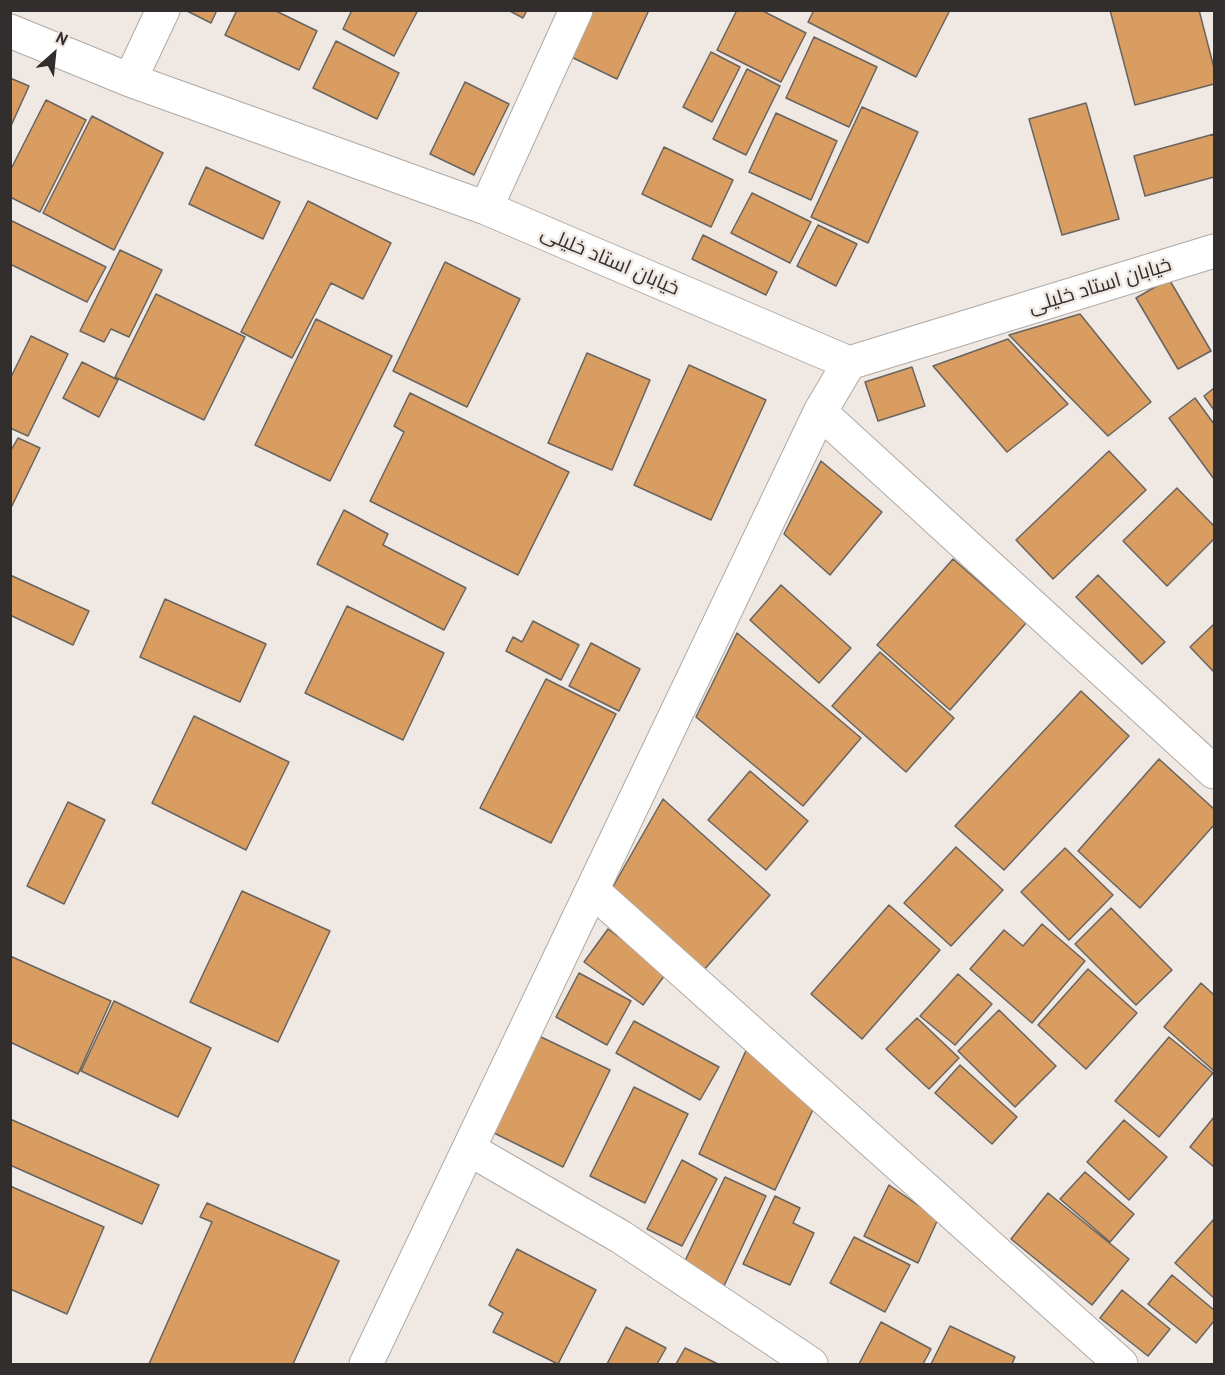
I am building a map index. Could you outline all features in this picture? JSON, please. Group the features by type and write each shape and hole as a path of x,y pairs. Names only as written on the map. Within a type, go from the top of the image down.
{"street":[{"path":"130,80 163,10"},
{"path":"486,208 576,10"},
{"name":"خیابان استاد خلیلی","path":"10,32 130,80 486,208 849,363 1215,251"},
{"path":"366,1365 820,412 849,363"},
{"path":"820,412 1215,772"},
{"path":"592,890 1121,1365"},
{"path":"469,1149 621,1237 811,1365"}],"building":[{"path":"185,10 217,10 211,23"},
{"path":"237,10 274,10 317,31 299,70 225,35"},
{"path":"352,10 418,10 394,56 343,29"},
{"path":"508,10 527,10 523,18"},
{"path":"583,10 649,10 617,79 563,53"},
{"path":"737,10 761,10 806,33 781,82 717,50"},
{"path":"814,10 950,10 916,77 808,22"},
{"path":"1110,10 1199,10 1214,68 1214,84 1135,105"},
{"path":"814,37 877,67 849,127 786,98"},
{"path":"336,41 399,73 377,119 313,88"},
{"path":"711,52 740,67 712,122 683,107"},
{"path":"747,69 780,86 746,155 713,139"},
{"path":"10,78 29,86 10,128"},
{"path":"465,82 509,104 474,175 430,154"},
{"path":"46,100 86,120 40,212 10,197 10,171"},
{"path":"1086,103 1119,219 1062,235 1029,119"},
{"path":"862,107 918,132 868,243 811,217"},
{"path":"776,113 837,141 811,200 749,172"},
{"path":"92,116 163,153 114,250 43,213"},
{"path":"1214,134 1214,177 1145,196 1134,156"},
{"path":"664,147 733,180 711,227 642,194"},
{"path":"206,167 280,202 263,239 189,204"},
{"path":"752,193 811,222 790,263 731,233"},
{"path":"308,201 391,243 363,299 331,283 292,358 241,332"},
{"path":"10,220 106,267 87,302 10,264"},
{"path":"818,225 857,244 836,286 797,266"},
{"path":"703,235 777,272 766,295 692,259"},
{"path":"120,250 162,270 129,337 111,329 104,342 80,331"},
{"path":"445,262 520,299 467,407 393,371"},
{"path":"1169,279 1211,351 1178,369 1136,298"},
{"path":"156,294 245,337 204,420 115,377"},
{"path":"1080,314 1151,402 1108,436 1009,335"},
{"path":"316,319 392,356 330,481 255,445"},
{"path":"31,336 68,354 28,436 10,428 10,379"},
{"path":"1008,339 1068,404 1007,452 933,366"},
{"path":"587,353 650,380 612,470 548,443"},
{"path":"82,362 118,380 99,417 63,398"},
{"path":"689,365 766,400 711,520 634,485"},
{"path":"912,367 925,406 878,421 865,382"},
{"path":"1214,388 1214,410 1204,396"},
{"path":"410,393 569,472 518,575 370,501 404,432 394,426"},
{"path":"1195,398 1214,424 1214,479 1169,418"},
{"path":"18,438 40,448 10,510 10,452"},
{"path":"1109,451 1146,490 1053,579 1016,540"},
{"path":"821,461 882,512 830,575 784,534"},
{"path":"1177,488 1214,526 1214,539 1167,586 1123,541"},
{"path":"344,510 388,534 383,545 466,588 444,630 317,564"},
{"path":"953,559 1026,623 950,710 877,645"},
{"path":"10,575 89,611 73,645 10,615"},
{"path":"1098,575 1165,642 1142,664 1076,597"},
{"path":"781,585 851,648 819,683 750,620"},
{"path":"165,599 266,644 240,702 140,657"},
{"path":"347,606 444,653 403,740 305,693"},
{"path":"533,621 579,645 561,680 506,651 513,637 522,642"},
{"path":"1214,624 1214,672 1190,647"},
{"path":"737,633 861,738 803,806 696,717"},
{"path":"591,643 640,669 619,711 569,686"},
{"path":"880,652 954,718 906,772 832,706"},
{"path":"546,679 616,714 551,843 480,808"},
{"path":"1081,691 1129,736 1004,870 955,826"},
{"path":"194,716 289,762 246,850 152,803"},
{"path":"1159,759 1214,809 1214,825 1140,908 1078,851"},
{"path":"750,771 808,821 766,870 708,820"},
{"path":"663,799 770,895 703,971 611,890"},
{"path":"68,802 105,820 64,904 27,886"},
{"path":"956,847 1003,890 951,946 904,903"},
{"path":"1065,848 1113,895 1069,940 1021,892"},
{"path":"242,891 330,931 278,1042 190,1002"},
{"path":"889,905 940,950 862,1039 811,994"},
{"path":"1111,908 1172,970 1136,1005 1075,944"},
{"path":"1042,924 1085,961 1032,1023 970,969 1004,930 1023,946"},
{"path":"608,929 667,972 643,1005 584,962"},
{"path":"10,956 111,1001 78,1074 10,1042"},
{"path":"1088,969 1137,1013 1086,1069 1038,1025"},
{"path":"579,973 631,1001 607,1045 556,1017"},
{"path":"958,974 992,1004 955,1045 920,1016"},
{"path":"1201,983 1214,995 1214,1071 1164,1027"},
{"path":"114,1001 211,1048 178,1117 81,1071"},
{"path":"999,1010 1056,1066 1015,1107 958,1051"},
{"path":"917,1018 959,1058 929,1089 886,1049"},
{"path":"634,1021 719,1067 700,1100 616,1053"},
{"path":"539,1036 610,1070 563,1167 492,1132"},
{"path":"1169,1037 1213,1073 1159,1137 1115,1101"},
{"path":"749,1044 818,1099 775,1190 699,1154"},
{"path":"960,1065 1017,1117 992,1144 935,1093"},
{"path":"634,1087 688,1114 645,1203 590,1176"},
{"path":"1214,1117 1214,1167 1190,1147"},
{"path":"10,1119 159,1185 142,1224 10,1165"},
{"path":"1124,1120 1167,1157 1129,1200 1087,1162"},
{"path":"682,1160 717,1179 682,1246 647,1229"},
{"path":"1085,1172 1134,1214 1110,1242 1060,1199"},
{"path":"725,1177 766,1196 724,1286 683,1265"},
{"path":"889,1185 938,1219 918,1263 864,1236"},
{"path":"10,1186 104,1227 67,1314 10,1289"},
{"path":"1048,1193 1129,1259 1092,1305 1011,1239"},
{"path":"775,1196 800,1208 793,1223 814,1233 790,1285 743,1264"},
{"path":"207,1203 339,1261 293,1364 149,1364 212,1222 200,1217"},
{"path":"1214,1219 1214,1298 1175,1263"},
{"path":"854,1237 910,1265 885,1312 830,1283"},
{"path":"517,1249 596,1290 558,1364 493,1332 503,1313 489,1305"},
{"path":"1172,1275 1214,1310 1214,1321 1196,1343 1148,1304"},
{"path":"1122,1290 1170,1329 1148,1356 1100,1318"},
{"path":"881,1322 931,1349 923,1364 859,1364"},
{"path":"950,1326 1015,1357 1012,1364 931,1364"},
{"path":"626,1327 666,1348 657,1364 607,1364"},
{"path":"685,1348 718,1364 676,1364"}]}
